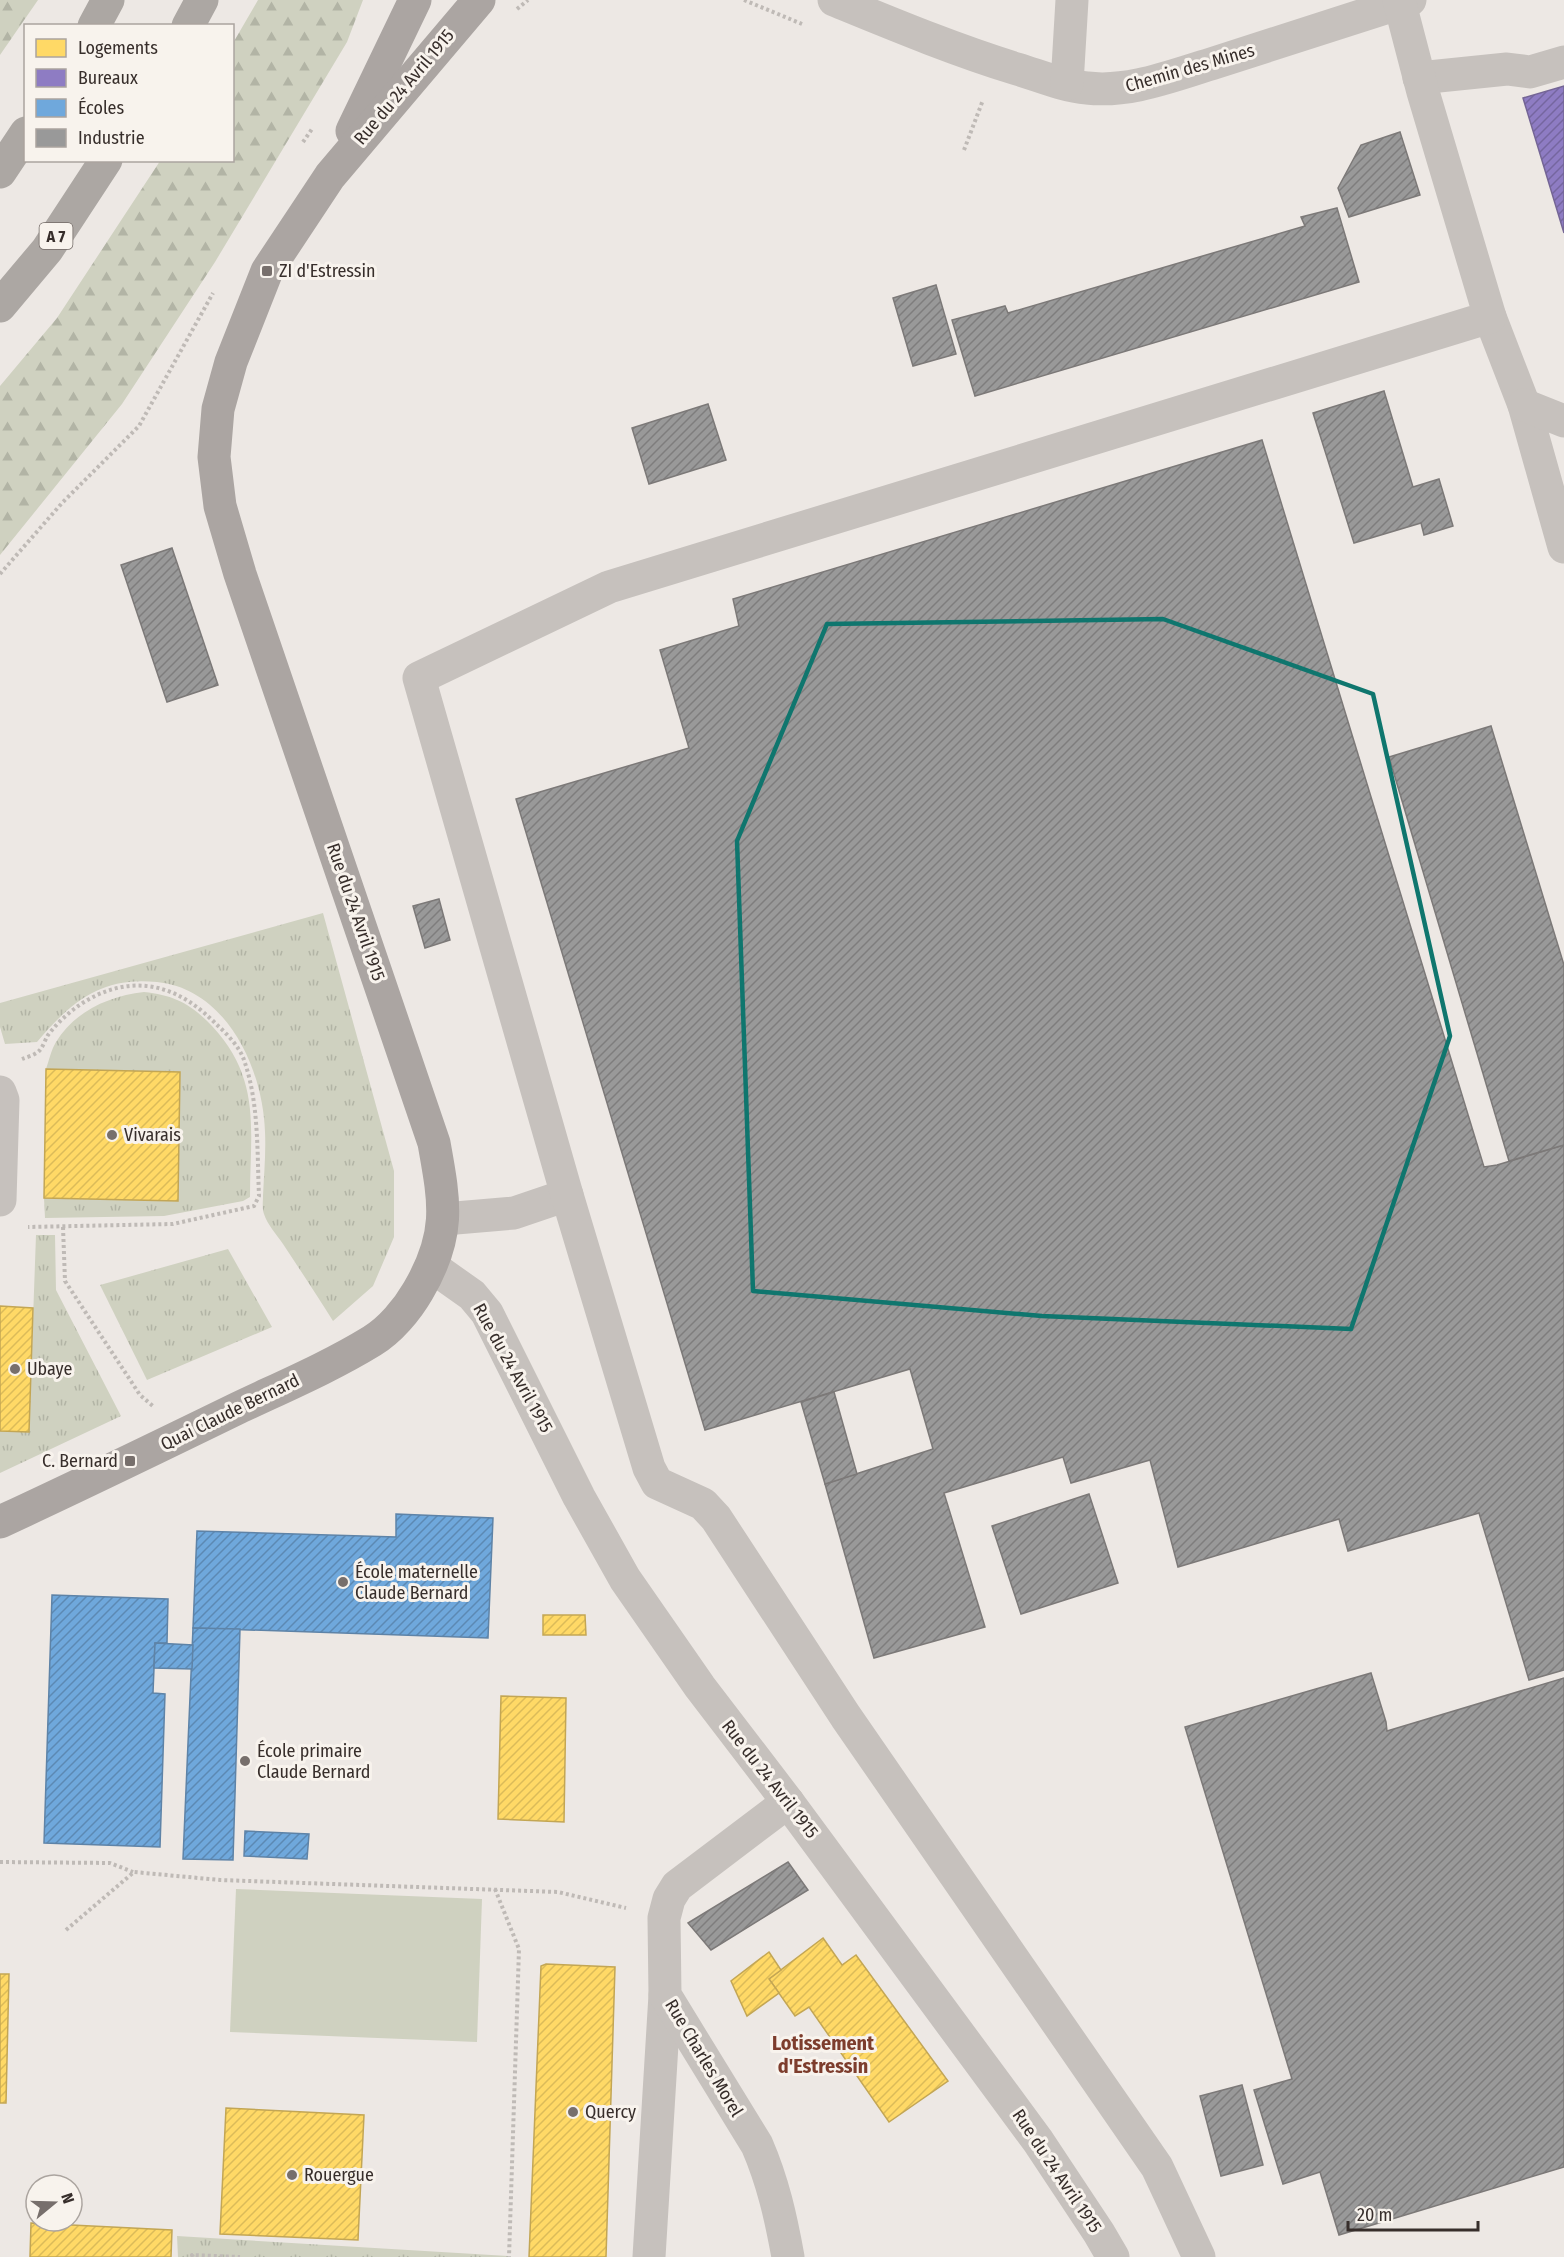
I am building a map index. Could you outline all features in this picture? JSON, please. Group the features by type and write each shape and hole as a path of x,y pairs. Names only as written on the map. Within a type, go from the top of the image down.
{"highway":[{"path":"95,24 108,0"},
{"path":"189,24 202,0"},
{"path":"0,172 24,136"},
{"name":"A 7","path":"0,306 46,250 105,162"}],"main road":[{"name":"Rue du 24 Avril 1915","path":"330,176 415,0"},
{"name":"Rue du 24 Avril 1915","path":"431,1266 441,1241 444,1219 443,1192 431,1132 240,574 220,506 214,457 218,409 231,362 267,272 330,176 478,0"},
{"name":"Quai Claude Bernard","path":"0,1522 321,1368 373,1340 401,1314 417,1292 431,1266"}],"street":[{"name":"Chemin des Mines","path":"834,0 994,62 1087,88 1119,88 1154,81 1323,30 1403,1"},
{"path":"1067,84 1072,0"},
{"path":"1403,1 1419,78 1490,317 1524,405 1564,547"},
{"path":"1419,78 1507,69 1530,72 1564,62"},
{"path":"1199,2257 1157,2167 846,1717 716,1518 703,1504 657,1483 649,1468 567,1195 419,678 609,586 1490,317"},
{"path":"1524,405 1564,421"},
{"path":"0,1092 3,1100 0,1200"},
{"path":"444,1219 514,1212 567,1195"},
{"name":"Rue du 24 Avril 1915","path":"431,1266 472,1295 487,1313 579,1497 625,1579 700,1687 788,1802 1038,2141 1100,2233 1113,2257"},
{"name":"Rue Charles Morel","path":"788,1802 677,1886 669,1899 664,1918 665,1995 757,2145 778,2203 788,2257"},
{"path":"649,2257 665,1995"}],"path":[{"path":"964,150 985,94"},
{"path":"300,147 313,127"},
{"path":"0,574 62,503 139,426 217,285"},
{"path":"19,1061 39,1051 62,1019 79,1005 99,994 129,986 171,990 198,1006 228,1035 243,1057 256,1109 259,1196 254,1206 172,1224 21,1227"},
{"path":"63,1227 65,1281 140,1395 184,1434"},
{"path":"0,1862 110,1863 134,1872 220,1881 558,1892 664,1918"},
{"path":"66,1930 134,1872"},
{"path":"495,1889 519,1949 509,2257"},
{"path":"193,2257 192,2255 240,2257"}],"highlighted area":[{"path":"1163,619 1373,694 1450,1036 1351,1329 1042,1316 753,1291 737,841 827,624"}],"green space":[{"path":"0,0 38,0 0,55"},
{"path":"258,0 363,0 347,42 215,262 122,404 0,555 0,386 57,318 159,162 234,162 234,41"},
{"path":"323,913 394,1171 394,1237 373,1286 333,1321 265,1218 263,1205 265,1132 263,1108 257,1083 236,1036 221,1016 203,1000 182,988 157,982 119,983 103,988 75,1004 37,1042 5,1044 0,1027 0,1003"},
{"path":"144,992 173,998 197,1012 228,1046 239,1066 250,1107 250,1197 243,1201 164,1216 45,1218 44,1198 177,1201 180,1072 46,1069 56,1042 64,1031 83,1014 106,1001"},
{"path":"36,1235 55,1235 56,1290 121,1416 0,1473 0,1431 29,1431"},
{"path":"228,1249 272,1327 147,1380 100,1285"},
{"path":"236,1889 482,1899 477,2042 230,2032"},
{"path":"177,2236 508,2256 508,2257 178,2257"}],"building: Logements":[{"name":"Vivarais","path":"46,1069 180,1072 178,1201 44,1198"},
{"name":"Ubaye","path":"0,1306 33,1308 29,1432 0,1431"},
{"path":"543,1615 585,1615 586,1635 543,1635"},
{"path":"501,1696 566,1698 564,1822 498,1819"},
{"path":"823,1938 842,1965 856,1955 948,2081 889,2122 809,2007 795,2016 769,1979"},
{"path":"769,1952 781,1970 769,1979 779,1993 747,2016 731,1981"},
{"name":"Quercy","path":"546,1964 615,1967 606,2257 529,2257 541,1966"},
{"path":"0,1974 9,1974 6,2103 0,2103"},
{"name":"Rouergue","path":"226,2108 364,2115 358,2240 220,2234"},
{"path":"84,2226 172,2230 171,2257 30,2257 31,2233 84,2233"}],"building: Bureaux":[{"path":"1564,86 1564,233 1523,98"}],"building: Écoles":[{"name":"École maternelle Claude Bernard","path":"396,1514 493,1518 488,1638 193,1628 197,1531 396,1537"},
{"path":"52,1595 168,1599 167,1643 155,1643 153,1693 165,1694 160,1847 44,1843"},
{"path":"193,1628 240,1629 233,1860 183,1859"},
{"path":"155,1643 193,1645 192,1669 154,1668"},
{"path":"245,1831 309,1834 307,1859 244,1856"}],"building: Industrie":[{"path":"1400,132 1420,195 1349,217 1338,188 1361,145"},
{"path":"1337,208 1359,282 975,396 952,320 1005,306 1008,313 1305,226 1301,217"},
{"path":"936,285 956,354 913,366 893,298"},
{"path":"1384,391 1413,487 1439,479 1453,526 1424,535 1421,523 1354,543 1313,413"},
{"path":"708,404 726,460 649,484 632,428"},
{"path":"1262,440 1484,1167 1564,1145 1564,1670 1529,1680 1479,1513 1348,1551 1339,1519 1178,1567 1150,1460 1071,1483 1063,1457 944,1493 985,1627 874,1658 825,1484 933,1449 910,1369 705,1430 516,799 689,748 660,650 739,626 733,599"},
{"path":"172,548 218,685 167,702 121,565"},
{"path":"1491,726 1564,965 1564,1145 1509,1161 1389,757"},
{"path":"439,899 450,940 425,948 413,906"},
{"path":"834,1392 857,1474 825,1484 801,1402"},
{"path":"1089,1494 1118,1583 1021,1614 992,1526"},
{"path":"1371,1673 1387,1731 1564,1678 1564,2167 1339,2235 1320,2172 1283,2184 1254,2090 1292,2079 1185,1727"},
{"path":"788,1862 808,1890 711,1950 688,1923"},
{"path":"1242,2085 1263,2165 1221,2176 1200,2096"}],"place":[{"name":"ZI d'Estressin","path":"267,271"},
{"name":"Vivarais","path":"112,1135"},
{"name":"Ubaye","path":"15,1369"},
{"name":"C. Bernard","path":"130,1461"},
{"name":"École maternelle Claude Bernard","path":"343,1582"},
{"name":"École primaire Claude Bernard","path":"245,1761"},
{"name":"Quercy","path":"573,2112"},
{"name":"Rouergue","path":"292,2175"}],"district":[{"name":"Lotissement d'Estressin","path":"823,2054"}]}
